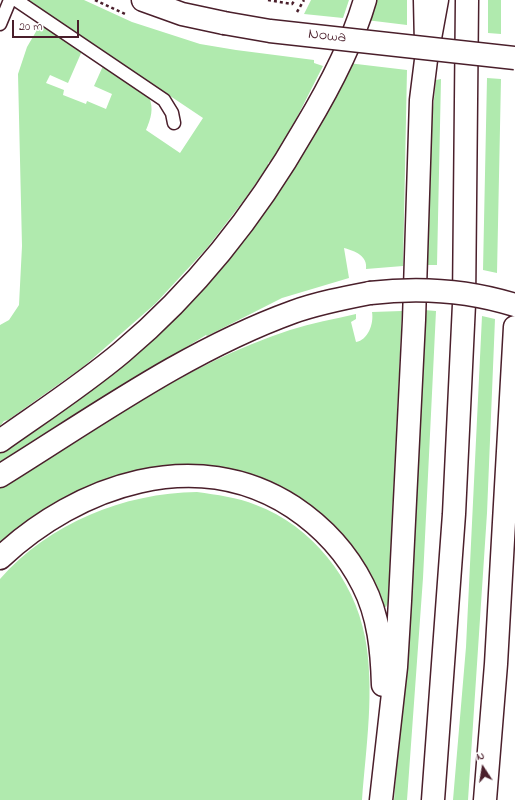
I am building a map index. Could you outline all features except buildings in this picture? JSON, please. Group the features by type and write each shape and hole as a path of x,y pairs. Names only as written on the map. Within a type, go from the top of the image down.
{"main road":[{"name":"Nowa","path":"143,0 182,14 270,31 515,58"},
{"path":"0,441 123,352 171,307 210,265 269,188 303,133 339,68 365,0"},
{"path":"381,800 396,667 400,601 414,320 421,100 426,60 437,0"},
{"path":"433,800 454,514 464,304 467,0"},
{"path":"0,476 209,348 294,311 333,300 370,293 396,290 429,289 460,292 515,305"},
{"path":"485,800 497,656 515,327"},
{"path":"0,558 15,544 44,523 73,505 124,485 174,476 208,477 240,483 270,494 314,522 348,558 364,586 374,613 379,637 387,743"}],"lane":[{"path":"0,24 10,0"},
{"path":"16,0 164,100 172,113 174,123"},
{"path":"420,0 421,100"}],"path":[{"path":"268,0 292,4 295,0"},
{"path":"296,13 304,0"}],"green space":[{"path":"27,0 84,0 132,22 200,44 314,60 314,63 323,66 292,127 272,160 268,163 268,166 244,200 207,248 155,304 83,367 8,420 4,421 0,426 0,325 9,320 19,305 22,246 18,74 27,47 41,23 82,51 68,83 50,75 46,83 64,90 63,95 86,104 87,101 106,109 112,94 94,86 103,66 149,97 151,114 146,130 180,153 203,118"},
{"path":"311,0 349,0 343,18 304,14"},
{"path":"373,0 407,0 407,25 366,20"},
{"path":"488,0 501,0 501,34 488,33"},
{"path":"348,63 407,70 403,266 366,269 366,264 363,257 344,248 349,278 282,298 207,336 206,335 0,462 0,452 73,402 152,338"},
{"path":"487,78 501,79 497,273 483,270"},
{"path":"441,79 437,265 425,265 427,165 436,80"},
{"path":"424,310 436,311 423,578 407,800 394,800 409,609"},
{"path":"402,311 388,603 386,607 383,607 298,498 262,479 96,484 61,500 29,519 0,542 0,488 141,400 214,361 251,344 290,330 356,314 356,319 351,322 356,342 360,341 367,335 371,326 372,312"},
{"path":"482,316 495,319 487,513 468,800 453,800 466,647"},
{"path":"197,492 249,502 276,514 295,526 327,557 340,575 351,595 365,637 368,657 370,698 362,800 0,800 0,579 20,559 41,542 65,527 90,515 116,505 142,498"}]}
